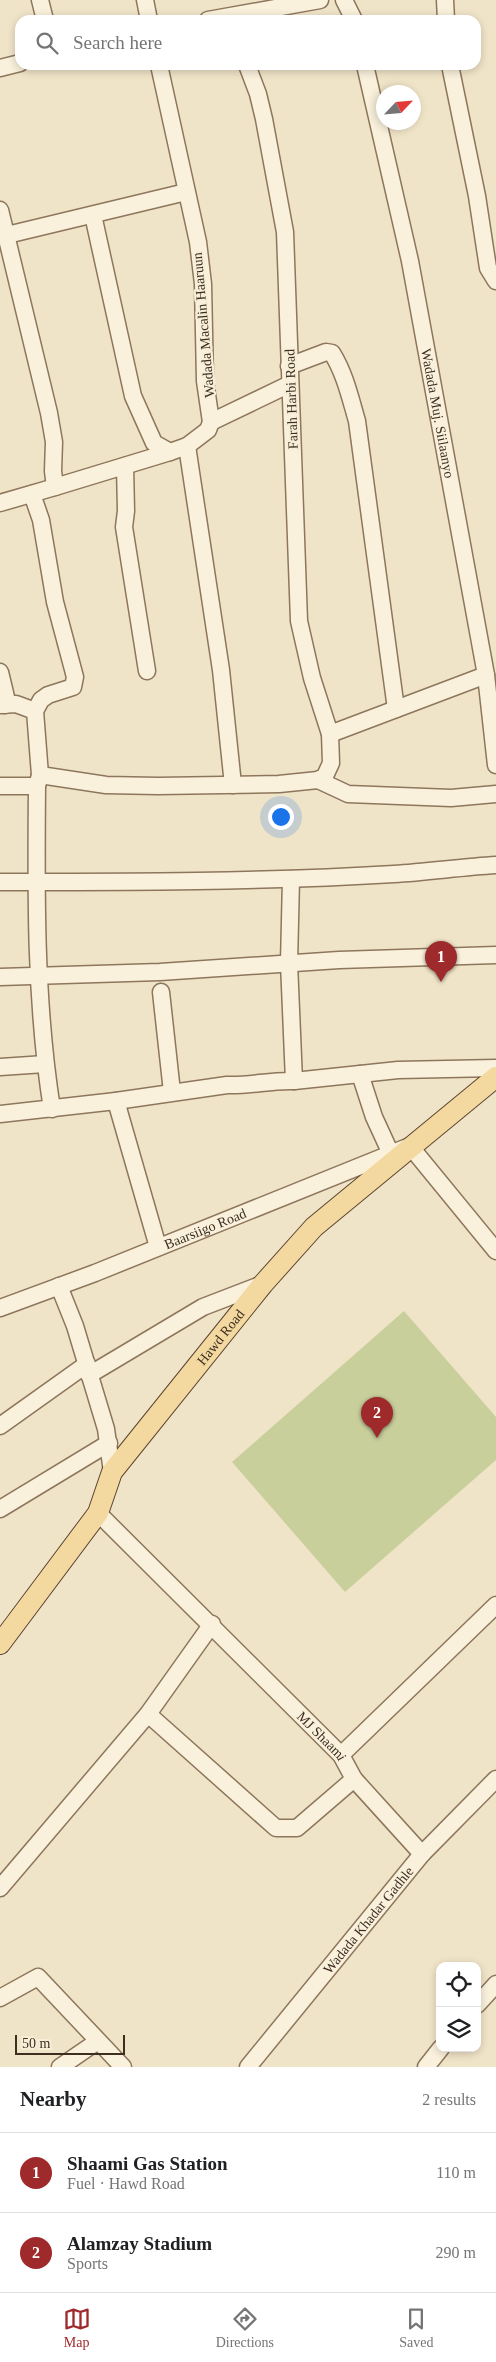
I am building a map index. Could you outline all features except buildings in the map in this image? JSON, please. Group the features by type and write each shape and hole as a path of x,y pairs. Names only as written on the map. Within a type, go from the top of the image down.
{"main road":[{"name":"Hawd Road","path":"0,1644 98,1513 112,1472 263,1284 314,1227 496,1077"}],"street":[{"path":"40,0 44,15"},
{"path":"145,0 148,15"},
{"path":"231,11 320,0"},
{"path":"344,0 352,15"},
{"path":"445,0 446,15"},
{"path":"0,68 15,64"},
{"name":"Wadada Macalin Haaruun","path":"0,503 187,446 208,430 211,422 205,381 203,284 199,251 160,70"},
{"name":"Farah Harbi Road","path":"249,70 258,94 264,119 285,232 299,622 312,678 330,734 331,763 329,772 318,780"},
{"name":"Wadada Muj. Siilaanyo","path":"366,70 410,260 488,665 496,765"},
{"path":"451,70 477,196 488,268 496,281"},
{"path":"7,235 186,192"},
{"path":"0,210 49,413 54,442 53,471 55,487"},
{"path":"93,215 133,396 154,444 170,452"},
{"path":"289,366 326,352 332,353 340,366 347,384 357,420 396,709"},
{"path":"211,422 290,384"},
{"path":"187,446 221,670 233,785"},
{"path":"125,466 126,511 124,527 147,671"},
{"path":"32,494 41,520 55,602 75,677 73,687 41,700 34,711 38,780 38,976 44,1064 52,1108"},
{"path":"330,734 396,709 488,665"},
{"path":"0,672 6,697 3,705 16,704 34,711"},
{"path":"0,786 38,780 106,785 279,784 318,780 348,794 451,798 496,794"},
{"path":"0,882 92,883 291,879 395,874 496,865"},
{"path":"291,879 289,963 294,1081"},
{"path":"0,977 188,971 289,963 496,955"},
{"path":"162,992 172,1092"},
{"path":"0,1067 44,1064"},
{"path":"0,1114 116,1101 227,1085 244,1086 278,1080 294,1081 398,1070 496,1068"},
{"path":"360,1074 374,1117 391,1154"},
{"path":"116,1101 158,1248"},
{"path":"410,1146 489,1232 496,1251"},
{"name":"Baarsiigo Road","path":"0,1308 158,1248 410,1146"},
{"path":"0,1426 88,1369 203,1306 263,1284"},
{"path":"58,1286 88,1369 109,1443 112,1472"},
{"path":"0,1509 109,1443"},
{"name":"MJ Shaami","path":"98,1513 212,1624 341,1755 354,1779 422,1854"},
{"path":"341,1755 496,1604"},
{"path":"0,1888 148,1714 212,1624"},
{"path":"148,1714 276,1828 297,1828 354,1779"},
{"name":"Wadada Khadar Gadhle","path":"248,2067 422,1854 496,1779"},
{"path":"0,1998 38,1977 123,2067"},
{"path":"481,2001 496,1984"},
{"path":"60,2067 98,2041"},
{"path":"426,2067 438,2052"}],"green space":[{"path":"404,1311 496,1417 496,1460 345,1592 232,1462"}],"place":[{"name":"Shaami Gas Station","path":"441,982"},
{"name":"Alamzay Stadium","path":"377,1438"}]}
